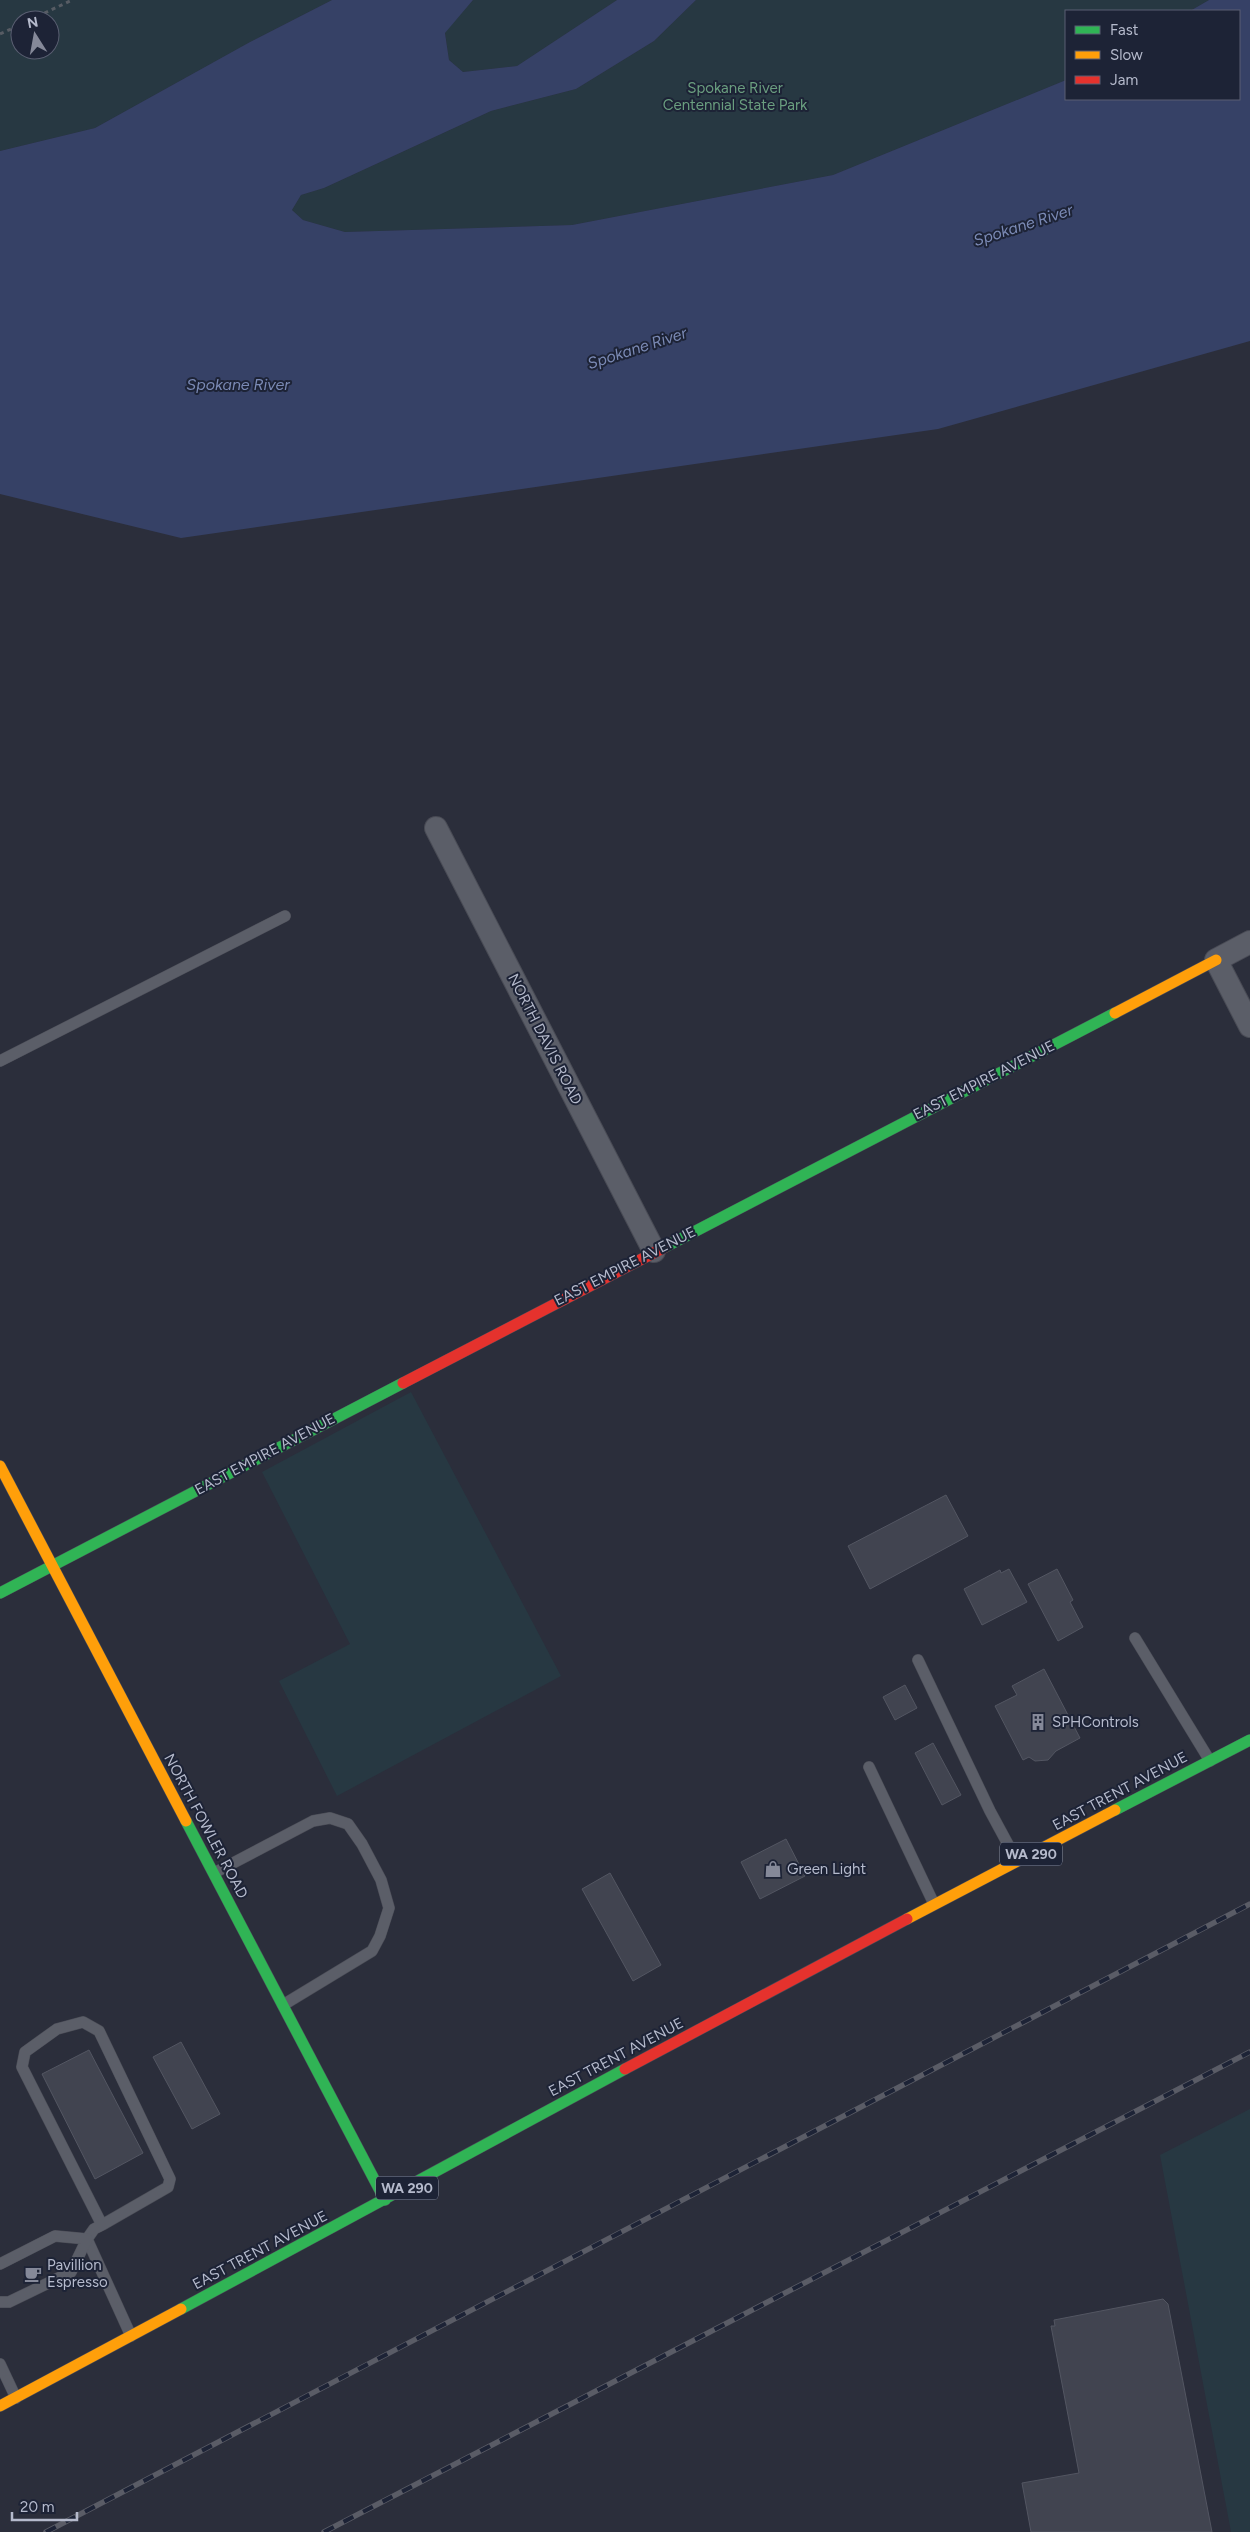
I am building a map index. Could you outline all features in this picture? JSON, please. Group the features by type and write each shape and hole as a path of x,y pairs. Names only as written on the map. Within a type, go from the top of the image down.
{"street":[{"name":"NORTH DAVIS ROAD","path":"436,828 654,1251"},
{"name":"EAST EMPIRE AVENUE","path":"0,1593 1250,942"},
{"path":"1216,960 1250,1026"},
{"name":"NORTH FOWLER ROAD","path":"0,1466 386,2200"},
{"name":"EAST TRENT AVENUE","path":"0,2406 386,2200 813,1968 1250,1740"}],"lane":[{"path":"0,1061 284,916"},
{"path":"1135,1638 1210,1761"},
{"path":"918,1660 990,1811 1017,1862"},
{"path":"869,1767 934,1904"},
{"path":"214,1873 313,1821 330,1818 348,1824 374,1866 381,1880 389,1908 380,1936 372,1952 284,2006"},
{"path":"0,2302 9,2302 71,2272 94,2229 102,2225 168,2187 170,2180 98,2032 83,2022 57,2029 24,2052 22,2067 102,2225"},
{"path":"0,2264 55,2236 87,2239"},
{"path":"87,2239 131,2336"},
{"path":"0,2364 16,2398"}],"path":[{"path":"51,10 72,0"}],"green space":[{"path":"0,0 332,0 250,42 95,128 0,151"},
{"path":"473,0 617,0 517,66 463,72 449,60 445,32"},
{"name":"Spokane River Centennial State Park","path":"696,0 1209,0 1192,10 1065,10 1065,80 833,175 572,225 345,232 303,220 292,210 301,195 324,188 491,111 576,89 654,41"},
{"path":"411,1392 561,1676 337,1796 279,1681 350,1644 262,1472"},
{"path":"1250,2109 1250,2532 1231,2532 1160,2155"}],"water":[{"name":"Spokane River","path":"332,0 473,0 445,33 449,60 463,72 517,66 617,0 696,0 654,41 576,89 491,111 324,188 301,195 292,210 303,220 345,232 572,225 833,175 1065,80 1065,100 1240,100 1240,10 1192,10 1209,0 1250,0 1250,341 938,429 181,538 0,494 0,151 95,128 250,42"}],"building":[{"path":"946,1495 968,1536 870,1589 848,1546"},
{"path":"1009,1569 1027,1602 982,1625 964,1589 1000,1570 1001,1573"},
{"path":"1057,1569 1073,1600 1070,1602 1083,1627 1058,1641 1028,1584"},
{"name":"SPHControls","path":"1044,1669 1080,1738 1056,1751 1048,1760 1035,1761 1029,1757 1023,1760 995,1706 1017,1695 1012,1686"},
{"path":"905,1685 917,1708 895,1720 883,1697"},
{"path":"933,1743 961,1795 942,1805 915,1753"},
{"name":"Green Light","path":"786,1839 805,1876 760,1899 741,1862"},
{"path":"610,1873 661,1965 633,1981 582,1889"},
{"path":"181,2042 220,2114 192,2129 153,2057"},
{"path":"89,2050 143,2153 95,2179 42,2074"},
{"path":"1163,2299 1168,2304 1212,2532 1031,2532 1022,2483 1079,2473 1051,2326 1055,2326 1054,2320"}],"railway":[{"path":"46,2532 1250,1904"},
{"path":"324,2532 1250,2052"}],"traffic: fast":[{"path":"665,1247 1115,1013"},
{"path":"0,1593 403,1383"},
{"path":"1115,1810 1250,1740"},
{"path":"186,1821 385,2200"},
{"path":"181,2309 625,2069"}],"traffic: slow":[{"path":"1115,1013 1216,960"},
{"path":"0,1466 186,1821"},
{"path":"907,1919 1115,1810"},
{"path":"0,2406 181,2309"}],"traffic: jam":[{"path":"403,1383 665,1247"},
{"path":"625,2069 907,1919"}],"place":[{"name":"SPHControls","path":"1038,1722"},
{"name":"Green Light","path":"773,1869"},
{"name":"Pavillion Espresso","path":"33,2274"}]}
